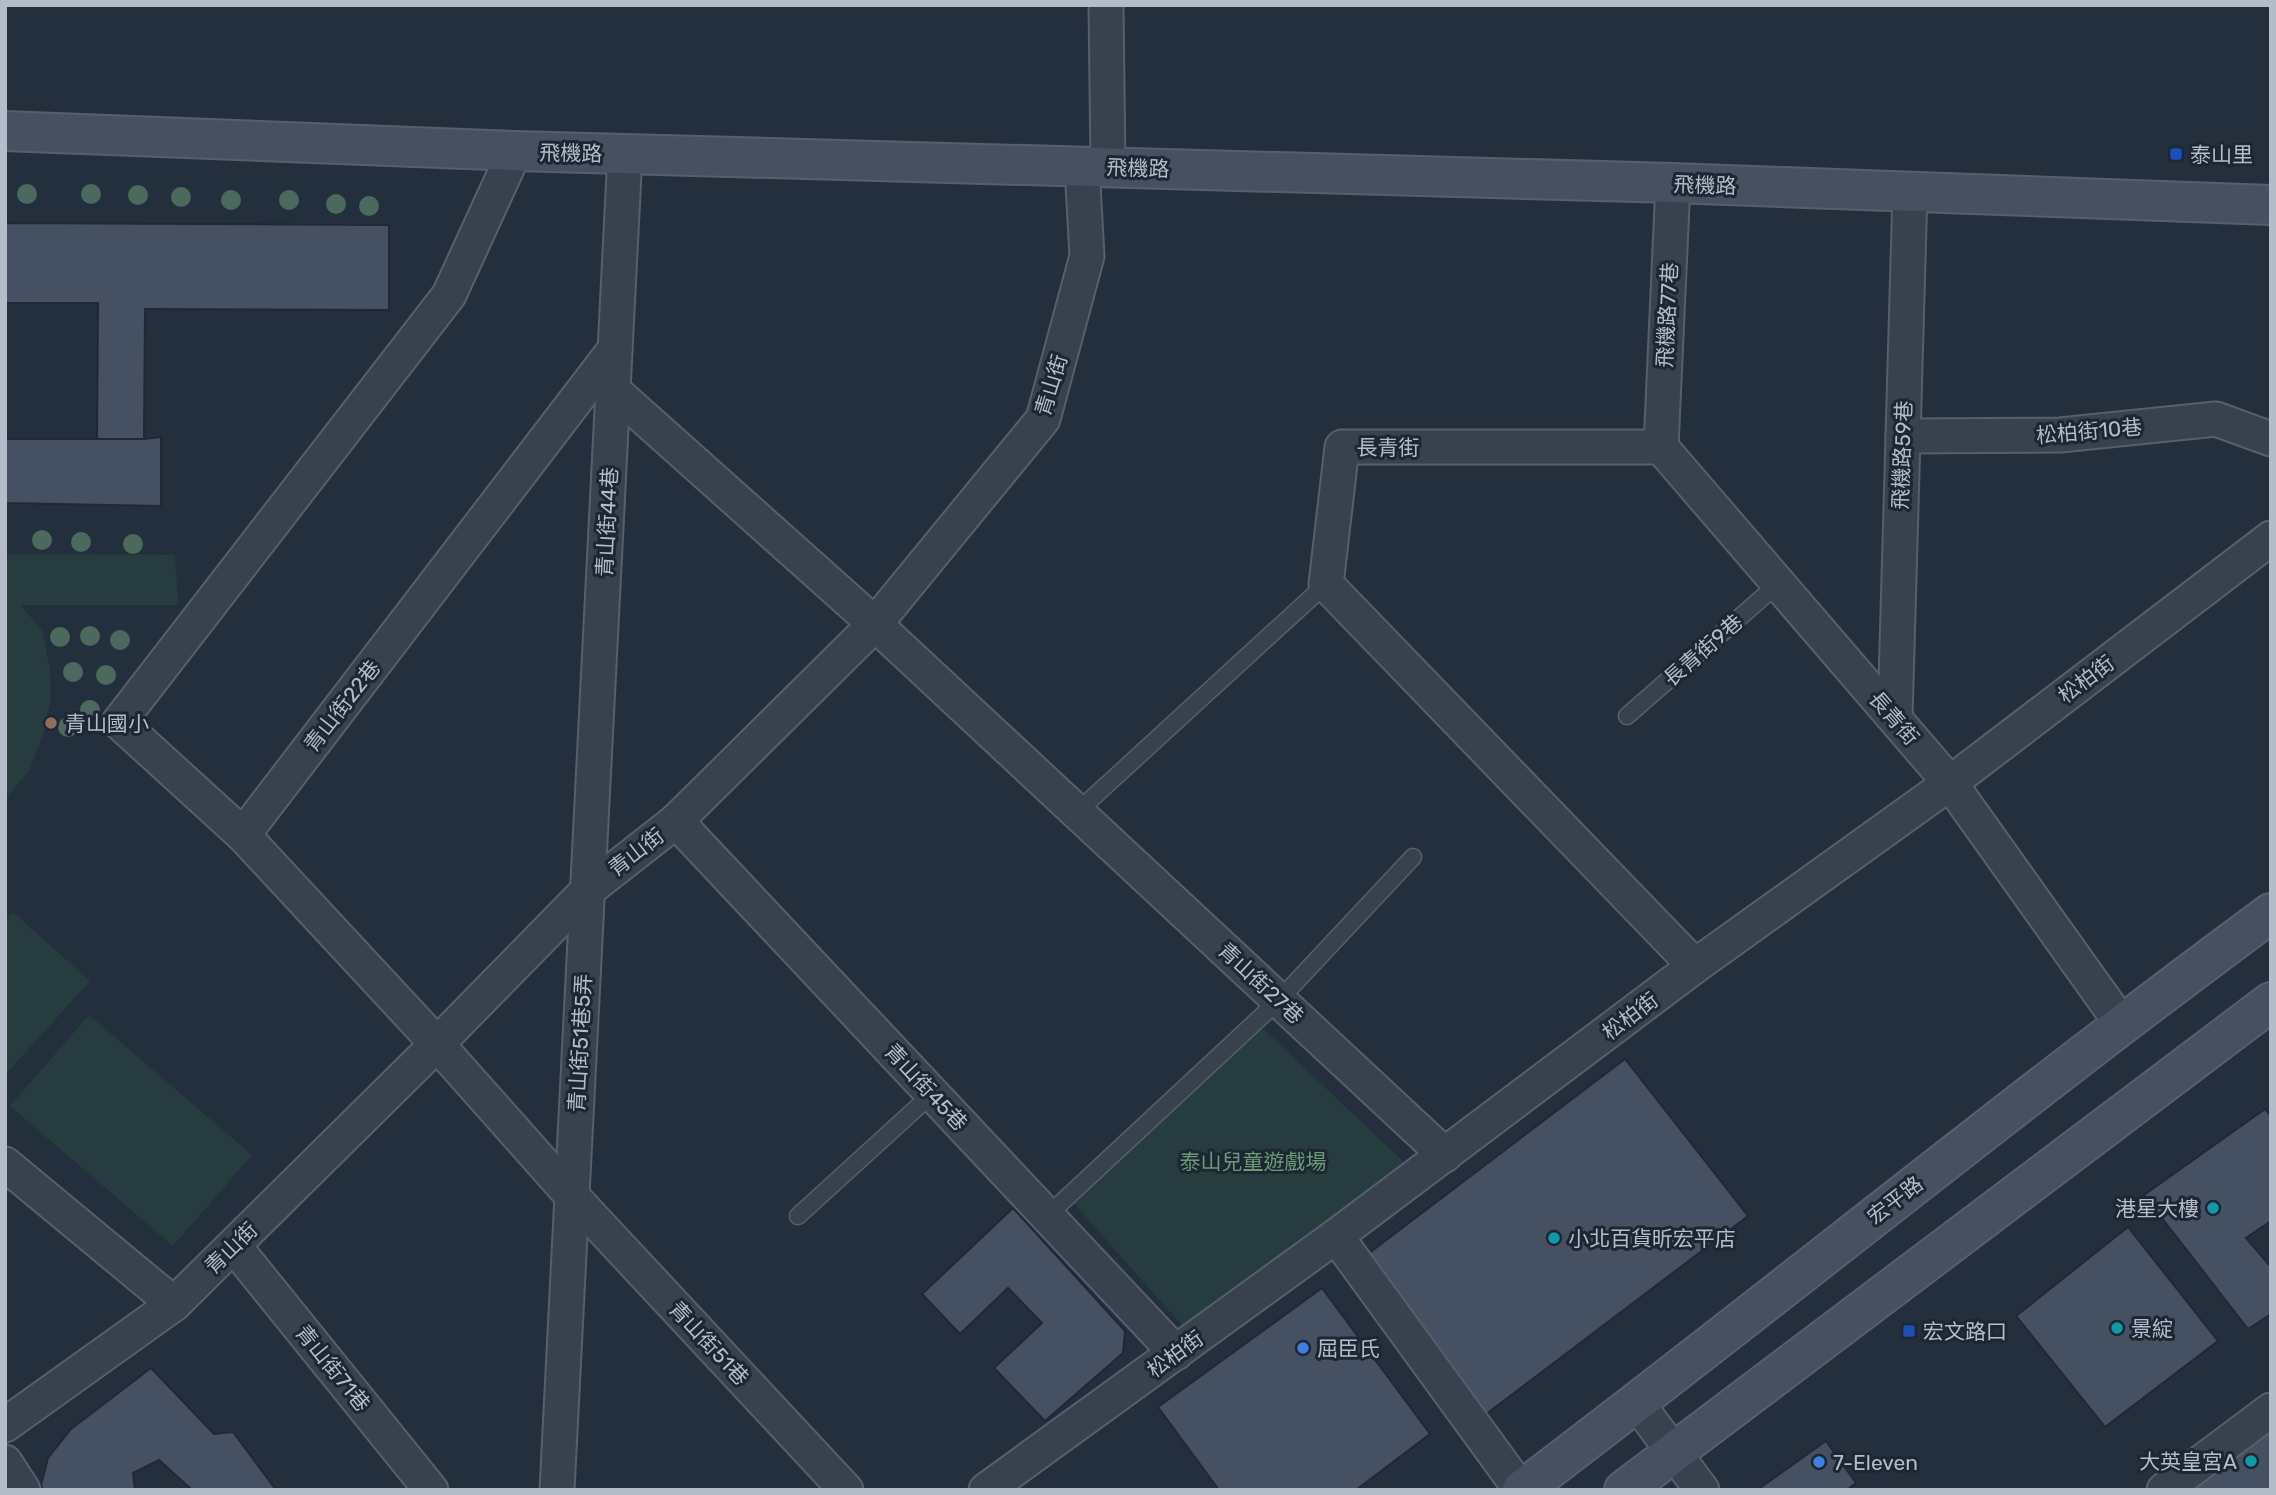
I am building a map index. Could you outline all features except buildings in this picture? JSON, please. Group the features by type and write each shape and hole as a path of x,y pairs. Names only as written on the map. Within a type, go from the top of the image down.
{"street":[{"name":"青山街","path":"5,1425 174,1304 437,1044 588,890 676,821 875,624 1043,419 1087,256 1106,5"},
{"name":"飛機路","path":"5,131 515,151 1673,183 2271,205"},
{"path":"437,1044 243,835 119,722 449,295 515,151"},
{"name":"青山街44巷","path":"588,890 625,154"},
{"name":"飛機路77巷","path":"1661,447 1673,183"},
{"name":"飛機路59巷","path":"1895,718 1910,191"},
{"name":"青山街22巷","path":"243,835 615,349"},
{"path":"613,390 875,624"},
{"name":"松柏街10巷","path":"1903,436 2060,435 2216,419 2271,439"},
{"name":"長青街","path":"1326,584 1342,447 1661,447 1950,783 2121,1023"},
{"name":"松柏街","path":"986,1490 1336,1236 1695,966 1950,783 2271,538"},
{"path":"1326,584 1695,966"},
{"name":"青山街27巷","path":"875,624 1445,1155"},
{"name":"青山街45巷","path":"676,821 1176,1353"},
{"name":"青山街51巷5弄","path":"572,1196 588,890"},
{"name":"宏平路","path":"1522,1490 2121,1023 2271,913"},
{"path":"1624,1490 2271,1002"},
{"name":"青山街51巷","path":"437,1044 572,1196 846,1490"},
{"path":"5,1164 174,1304"},
{"path":"557,1490 572,1196"},
{"path":"1336,1236 1522,1490"},
{"name":"青山街71巷","path":"234,1246 431,1490"},
{"path":"1637,1403 1702,1490"},
{"path":"2164,1490 2271,1410"},
{"path":"5,1462 23,1490"}],"lane":[{"name":"長青街9巷","path":"1627,716 1779,583"},
{"path":"1077,812 1326,584"},
{"path":"1047,1216 1279,1000 1413,857"},
{"path":"798,1216 933,1093"}],"green space":[{"path":"5,554 175,555 178,605 21,605 42,631 50,669 51,700 43,735 30,769 5,800"},
{"path":"13,912 90,981 5,1075 5,921"},
{"path":"89,1015 252,1155 173,1246 10,1106"},
{"name":"泰山兒童遊戲場","path":"1258,1024 1407,1165 1186,1330 1072,1201"}],"place":[{"name":"泰山里","path":"2176,154"},
{"name":"青山國小","path":"51,723"},
{"name":"港星大樓","path":"2213,1208"},
{"name":"小北百貨昕宏平店","path":"1554,1238"},
{"name":"景綻","path":"2117,1328"},
{"name":"宏文路口","path":"1909,1331"},
{"name":"屈臣氏","path":"1303,1348"},
{"name":"大英皇宮A","path":"2251,1461"},
{"name":"7-Eleven","path":"1819,1462"}]}
